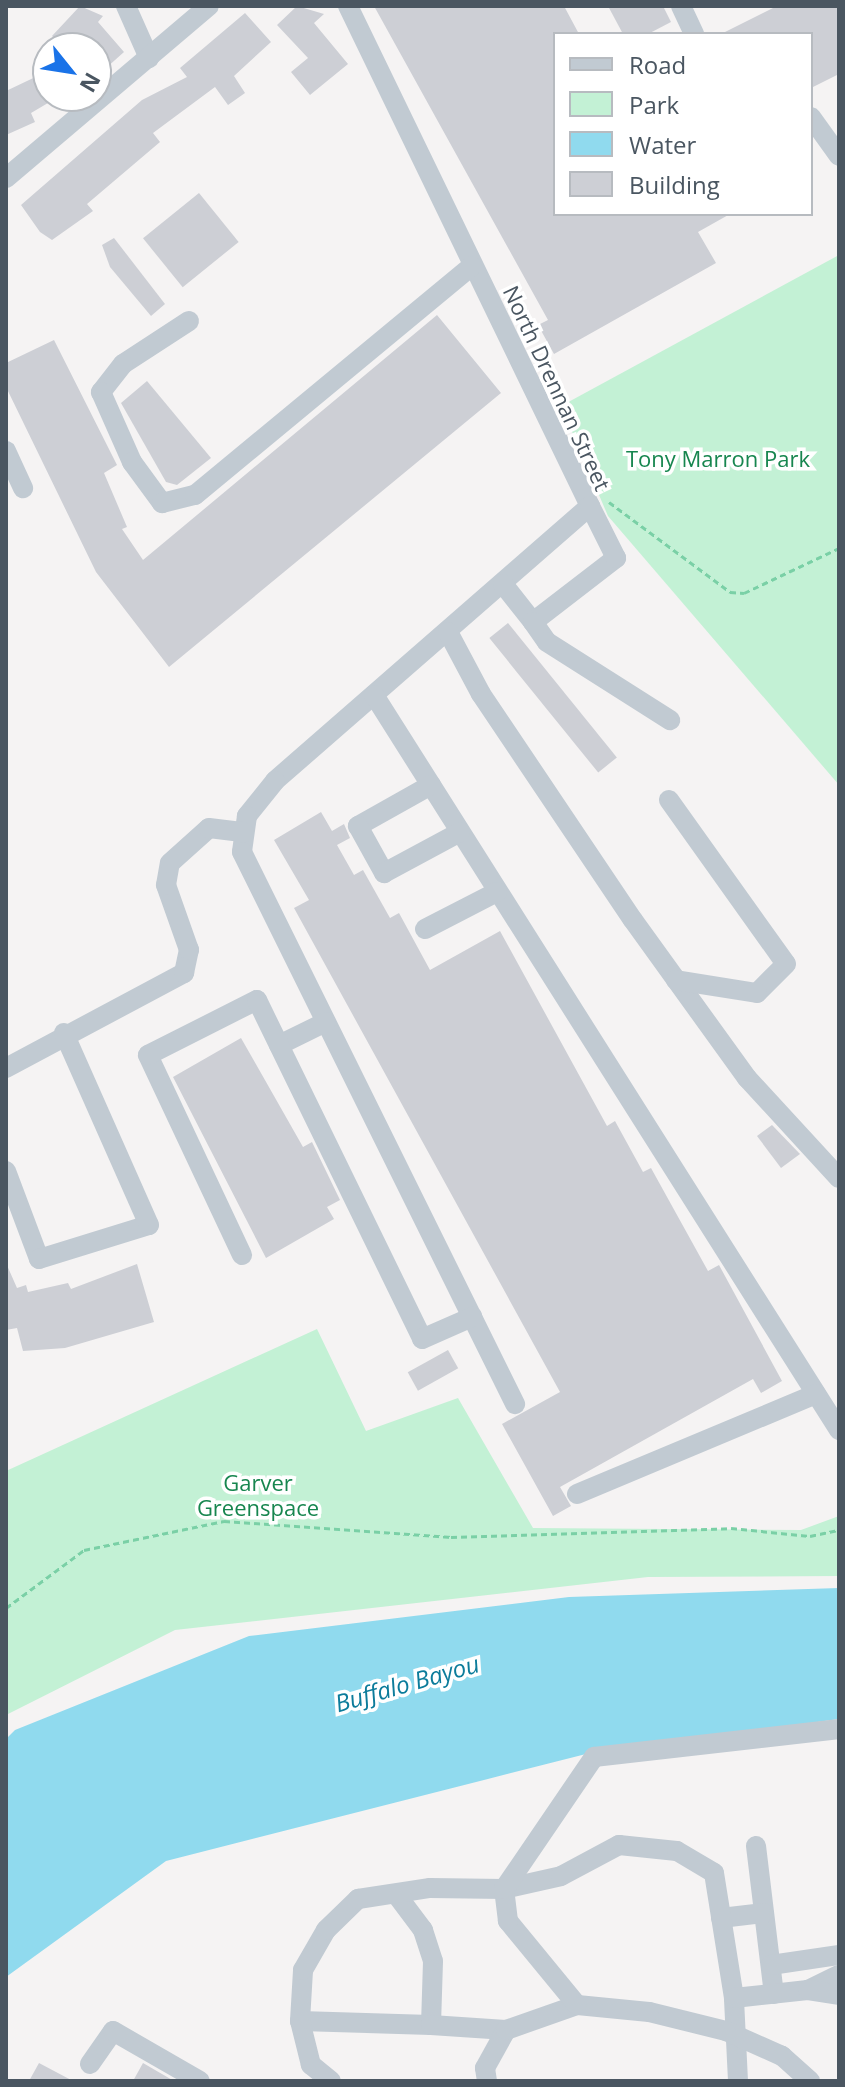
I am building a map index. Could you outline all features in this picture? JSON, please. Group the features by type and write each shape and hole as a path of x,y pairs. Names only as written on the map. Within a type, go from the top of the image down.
{"street":[{"path":"126,6 149,58"},
{"path":"6,178 209,6"},
{"name":"North Drennan Street","path":"326,1022 245,859 247,816 275,781 590,506 348,6"},
{"path":"681,6 693,32"},
{"path":"813,120 839,156"},
{"path":"189,321 123,364 101,392 132,462 162,503 195,495 472,266"},
{"path":"6,451 23,488"},
{"path":"533,622 616,558 590,506"},
{"path":"503,584 547,642 670,720"},
{"path":"448,632 481,694 676,980 747,1078 839,1178"},
{"path":"374,695 839,1430"},
{"path":"431,785 358,826 384,873 460,832"},
{"path":"669,800 786,964 757,993 676,980"},
{"path":"6,1068 64,1033 184,973 189,950 166,885 170,863 209,828 244,832"},
{"path":"425,929 497,892"},
{"path":"242,1255 148,1055 257,1000 422,1339 472,1317"},
{"path":"279,1045 326,1022 515,1404"},
{"path":"6,1171 39,1259 149,1225 64,1033"},
{"path":"577,1494 816,1394"},
{"path":"577,2005 508,1921 504,1889 594,1757 839,1729"},
{"path":"331,2081 311,2065 300,2021 303,1970 326,1930 358,1899 504,1889 561,1876 619,1845 677,1851 714,1873 734,1998 738,2081"},
{"path":"756,1846 774,1994"},
{"path":"396,1894 423,1930 433,1961 431,2025"},
{"path":"721,1918 764,1913"},
{"path":"771,1965 839,1955"},
{"path":"734,1998 808,1990 839,1975"},
{"path":"808,1990 838,1998"},
{"path":"300,2021 506,2030 577,2005 649,2012 735,2035 782,2056 810,2081"},
{"path":"487,2081 485,2068 506,2030"},
{"path":"90,2064 113,2031 200,2081"}],"path":[{"path":"590,506 614,502 730,592 744,593 839,548"},
{"path":"6,1608 84,1550 224,1521 451,1537 731,1528 810,1536 839,1530"}],"green space":[{"name":"Tony Marron Park","path":"839,255 839,785 608,516 561,406"},
{"name":"Garver Greenspace","path":"317,1329 366,1431 458,1398 533,1528 801,1530 839,1516 839,1576 648,1577 175,1630 6,1715 6,1471"}],"water":[{"name":"Buffalo Bayou","path":"839,1588 839,1719 586,1754 166,1861 6,1977 6,1739 15,1730 249,1636 569,1597"}],"building":[{"path":"80,6 103,16 98,22 107,32 56,32"},
{"path":"297,6 324,14 314,23 348,64 310,95 291,72 308,58 277,25"},
{"path":"374,6 564,6 578,32 553,32 553,216 726,216 698,232 716,263 554,354 538,325 548,320"},
{"path":"608,6 663,6 671,22 652,32 622,32"},
{"path":"777,6 839,6 839,74 813,87 813,32 725,32"},
{"path":"245,13 271,42 234,76 245,93 228,105 215,87 153,133 160,142 87,204 93,211 52,240 40,232 21,205 142,100 187,77 180,68"},
{"path":"112,38 124,52 112,63"},
{"path":"32,79 31,113 35,122 6,135 6,91"},
{"path":"199,193 239,242 183,287 143,238"},
{"path":"114,238 165,304 151,316 110,267 102,245"},
{"path":"437,315 501,393 169,667 96,572 6,387 6,363 54,340 117,465 104,473 127,527 122,529 143,560"},
{"path":"147,381 211,458 177,485 166,482 121,403"},
{"path":"508,623 617,757 598,773 489,638"},
{"path":"321,812 332,831 344,824 350,838 337,845 354,875 363,870 390,918 399,913 430,970 500,931 607,1126 615,1121 643,1172 651,1168 708,1271 719,1265 782,1381 761,1393 753,1379 560,1487 571,1506 553,1516 502,1424 560,1392 294,908 309,900 274,840"},
{"path":"241,1038 303,1147 312,1142 340,1200 327,1207 334,1219 266,1258 173,1077"},
{"path":"772,1125 800,1154 781,1168 757,1136"},
{"path":"6,1263 17,1288 26,1285 28,1292 68,1283 71,1289 137,1264 154,1322 65,1348 23,1351 17,1328 6,1330"},
{"path":"448,1350 458,1368 418,1391 408,1372"},
{"path":"39,2063 73,2081 29,2081"},
{"path":"143,2063 174,2081 133,2081"}]}
